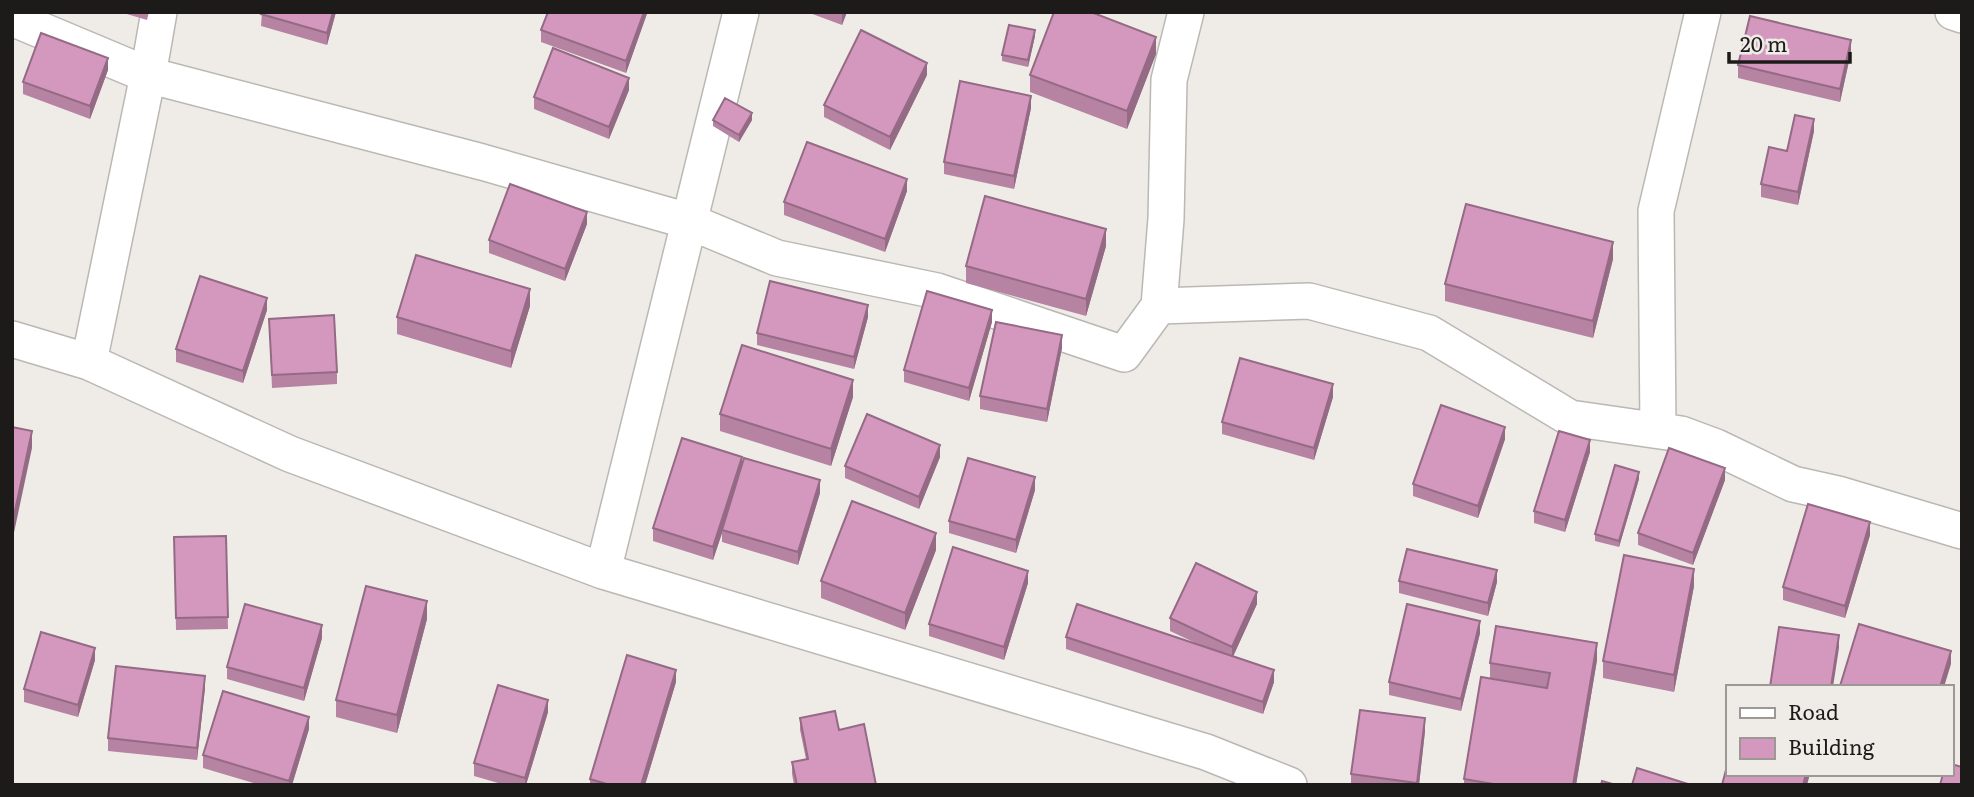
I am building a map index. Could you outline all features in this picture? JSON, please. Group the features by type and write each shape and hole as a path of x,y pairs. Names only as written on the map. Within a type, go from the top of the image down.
{"street":[{"path":"89,362 159,12"},
{"path":"603,571 741,12"},
{"path":"12,18 148,75 482,162 688,221 777,258 937,291 1124,354 1159,306 1166,219 1168,80 1186,12"},
{"path":"1658,430 1656,211 1703,12"},
{"path":"1953,12 1962,15"},
{"path":"1159,306 1309,301 1429,333 1570,418 1681,433 1793,484 1838,494 1962,531"},
{"path":"12,339 89,362 290,454 603,571 1206,752 1289,785"}],"building":[{"path":"333,12 327,33 261,14"},
{"path":"548,12 644,12 626,61 541,30"},
{"path":"1054,12 1091,12 1156,37 1127,111 1030,75"},
{"path":"1750,16 1851,40 1840,89 1738,65"},
{"path":"1009,25 1035,30 1028,60 1002,55"},
{"path":"861,30 927,63 890,137 824,105"},
{"path":"41,33 108,58 90,106 23,82"},
{"path":"553,48 629,78 609,127 534,97"},
{"path":"960,81 1031,96 1014,176 944,162"},
{"path":"725,98 752,113 739,135 713,120"},
{"path":"1795,115 1814,119 1798,192 1761,184 1769,147 1787,151"},
{"path":"807,142 907,179 885,239 784,202"},
{"path":"510,184 587,212 565,269 489,240"},
{"path":"985,196 1106,229 1086,299 966,266"},
{"path":"1466,204 1613,242 1593,321 1445,284"},
{"path":"416,255 530,289 511,351 397,317"},
{"path":"200,276 267,298 243,371 176,349"},
{"path":"770,281 868,305 854,357 757,333"},
{"path":"927,291 992,310 969,388 904,370"},
{"path":"334,315 337,372 272,375 269,319"},
{"path":"996,322 1062,335 1047,409 980,396"},
{"path":"742,345 853,380 831,449 720,414"},
{"path":"1240,358 1333,384 1314,448 1222,422"},
{"path":"1441,405 1505,427 1478,506 1413,484"},
{"path":"867,414 940,445 919,497 845,466"},
{"path":"12,427 32,431 12,525"},
{"path":"1559,431 1590,440 1565,520 1534,511"},
{"path":"682,438 742,457 713,547 653,528"},
{"path":"1669,448 1725,468 1693,553 1638,533"},
{"path":"744,458 820,480 798,552 722,530"},
{"path":"968,458 1035,477 1016,540 949,521"},
{"path":"1615,465 1639,472 1619,541 1595,534"},
{"path":"852,501 936,533 905,613 821,581"},
{"path":"1808,504 1870,522 1845,606 1783,587"},
{"path":"226,536 228,617 176,618 174,537"},
{"path":"953,547 1028,571 1004,647 929,624"},
{"path":"1407,549 1497,570 1488,603 1399,581"},
{"path":"1624,555 1694,569 1674,675 1603,661"},
{"path":"1196,563 1257,592 1232,647 1170,618"},
{"path":"366,586 427,601 397,715 336,700"},
{"path":"245,604 322,625 304,688 227,667"},
{"path":"1077,604 1274,670 1263,702 1066,637"},
{"path":"1407,604 1480,621 1461,699 1389,682"},
{"path":"1859,624 1951,651 1941,685 1840,685"},
{"path":"1496,626 1597,643 1573,785 1499,785 1464,779 1481,677 1547,688 1550,673 1490,663"},
{"path":"1779,627 1839,635 1831,685 1770,685"},
{"path":"41,632 95,648 78,705 24,689"},
{"path":"627,655 676,670 641,785 610,785 590,779"},
{"path":"116,666 205,676 197,748 108,738"},
{"path":"498,685 548,700 525,778 474,763"},
{"path":"223,691 309,717 289,781 203,755"},
{"path":"1360,710 1425,718 1417,783 1351,774"},
{"path":"835,711 839,730 864,724 876,785 797,785 792,762 808,759 800,718"},
{"path":"1953,765 1962,767 1962,785 1940,785 1942,776 1953,776"},
{"path":"1637,768 1691,785 1632,785"},
{"path":"1726,770 1726,776 1805,776 1803,785 1722,785"}]}
